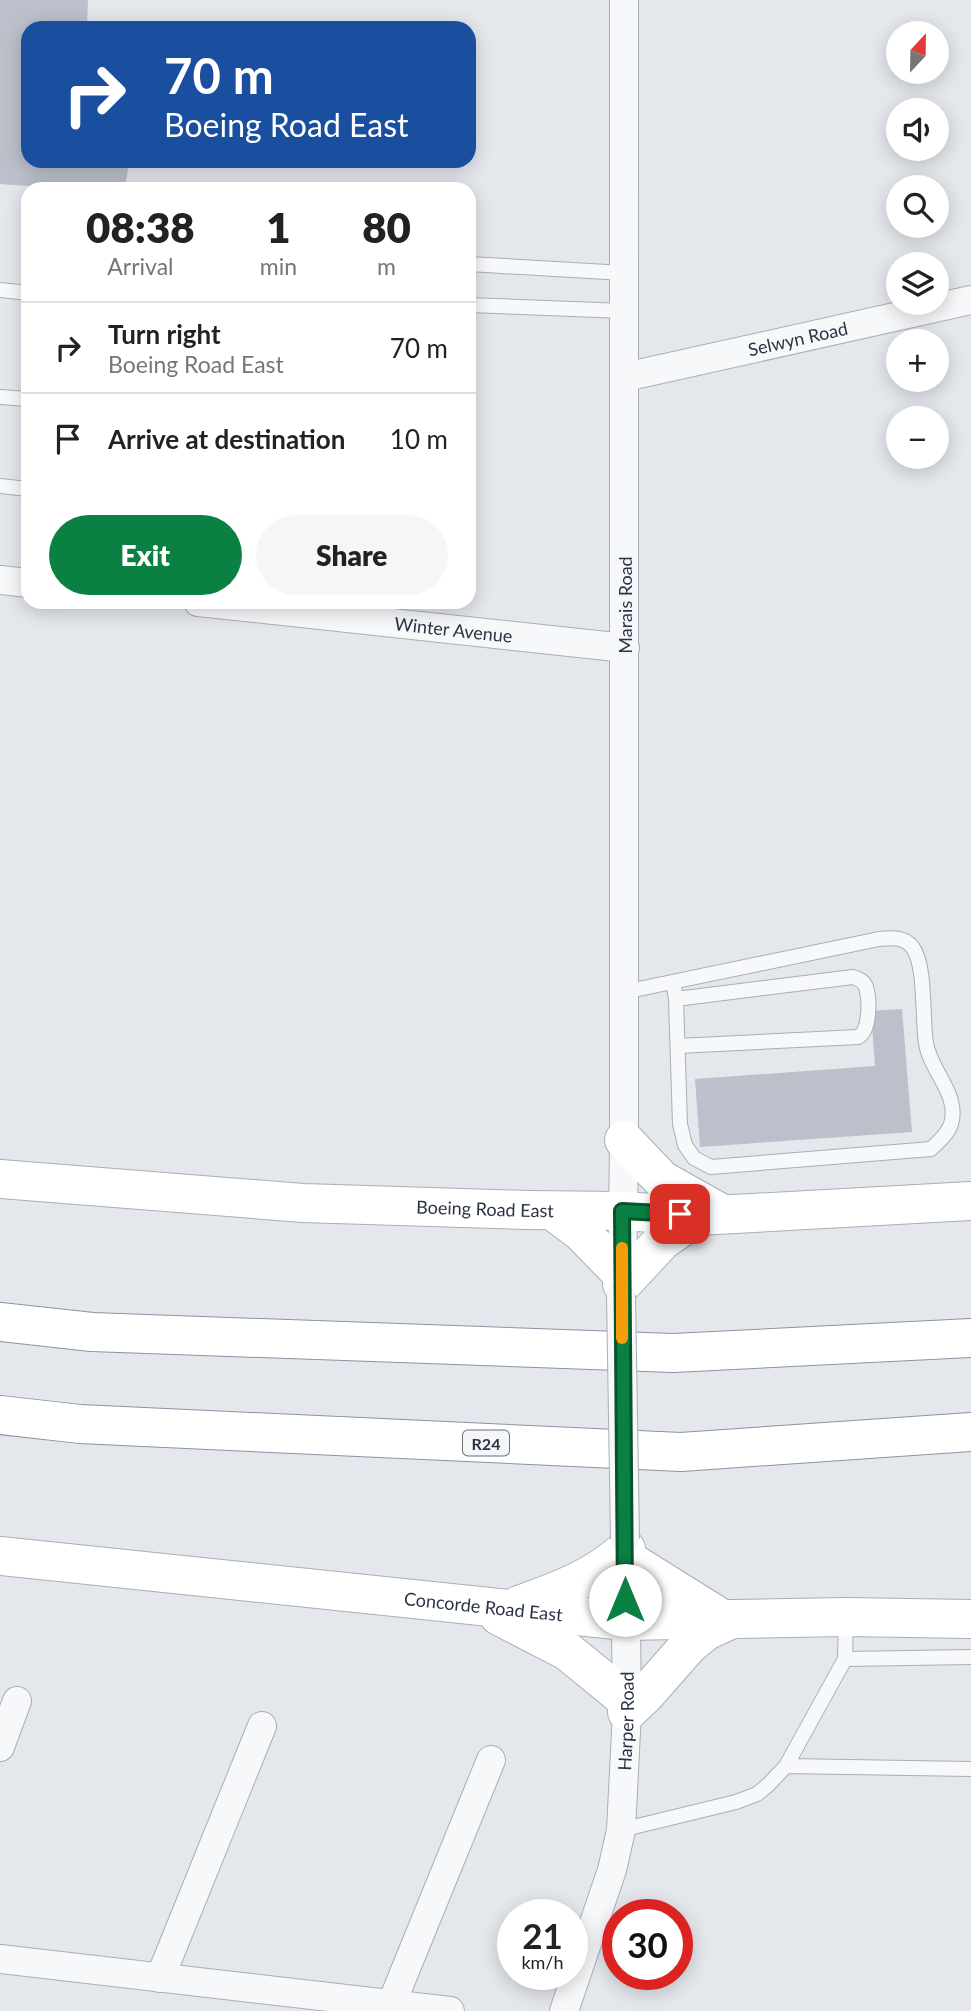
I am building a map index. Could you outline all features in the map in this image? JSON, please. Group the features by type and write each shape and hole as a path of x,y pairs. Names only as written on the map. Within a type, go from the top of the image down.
{"main road":[{"path":"553,1211 581,1232 622,1285 662,1241 713,1216 662,1180 624,1140"},
{"name":"Boeing Road East","path":"0,1179 303,1203 622,1211 713,1216 971,1201"},
{"path":"0,1322 92,1332 673,1353 971,1338"},
{"name":"R24","path":"0,1415 80,1424 681,1452 971,1432"},
{"path":"625,1549 727,1618 689,1645 645,1695 627,1706 567,1651 493,1608 573,1586 611,1563 625,1549"},
{"name":"Concorde Road East","path":"0,1556 625,1621 846,1617 971,1619"}],"street":[{"name":"Marais Road","path":"622,1211 624,0"},
{"name":"Selwyn Road","path":"625,377 971,300"},
{"path":"0,580 21,582"},
{"name":"Winter Avenue","path":"263,609 625,648"},
{"name":"Harper Road","path":"572,2004 612,1870 621,1830 627,1706 622,1211"},
{"path":"0,1747 17,1701"},
{"path":"160,1978 262,1726"},
{"path":"391,2005 491,1760"},
{"path":"0,1959 450,2011"}],"lane":[{"path":"476,264 624,273"},
{"path":"0,290 21,292"},
{"path":"476,305 624,312"},
{"path":"0,397 21,398"},
{"path":"0,486 21,488"},
{"path":"624,992 879,939 898,937 911,945 919,958 926,1046 952,1106 951,1125 931,1149 712,1167 694,1158 685,1145 680,1124 676,999 673,982"},
{"path":"676,999 853,977 862,980 866,988 868,1026 864,1034 858,1037 678,1046"},
{"path":"621,1830 736,1802 757,1794 768,1786 786,1766 845,1659 846,1617"},
{"path":"845,1659 971,1657"},
{"path":"786,1766 971,1769"}],"building":[{"path":"0,0 88,0 87,21 21,21 21,168 128,168 126,182 0,184"},
{"path":"902,1009 912,1132 700,1147 695,1079 875,1066 871,1011"}],"slow traffic":[{"path":"622,1248 622,1338"}],"route":[{"path":"625,1600 622,1211 680,1214"}]}
